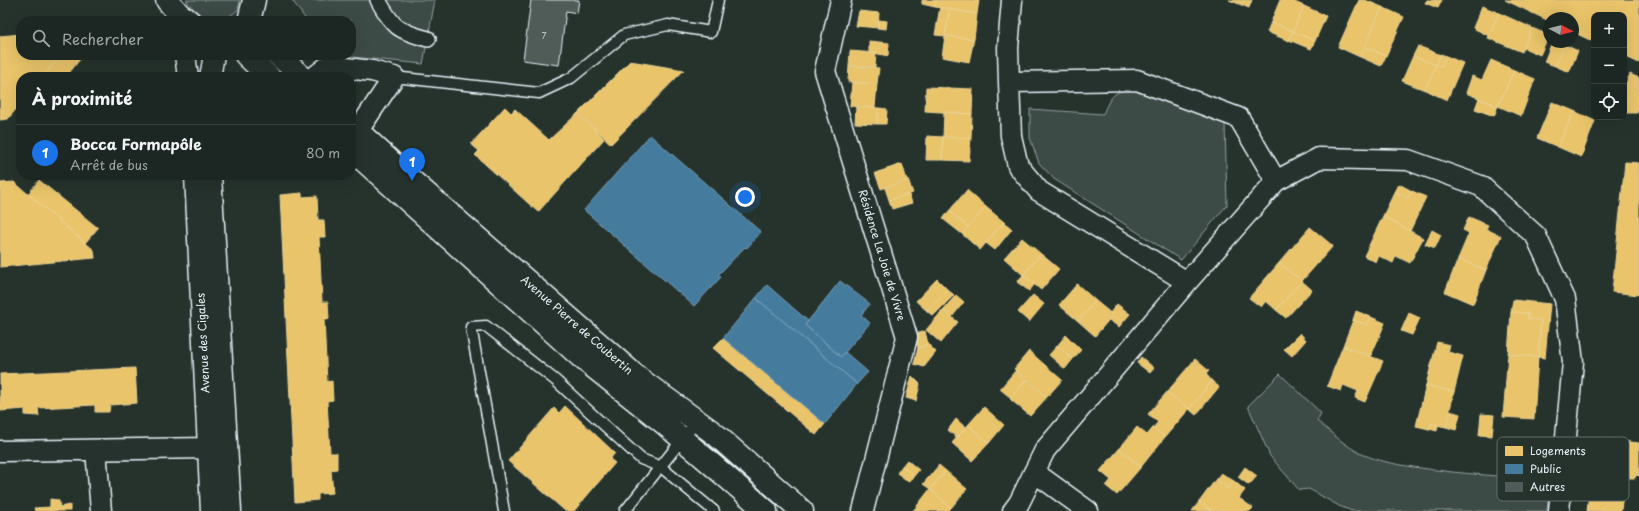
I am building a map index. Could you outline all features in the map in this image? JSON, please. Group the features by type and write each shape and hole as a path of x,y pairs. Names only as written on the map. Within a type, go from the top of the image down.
{"main road":[{"path":"250,16 254,0"},
{"path":"251,60 264,72"},
{"path":"283,60 297,72"},
{"name":"Avenue Pierre de Coubertin","path":"356,138 638,378 715,434 802,511"},
{"name":"Avenue Pierre de Coubertin","path":"356,138 581,357 681,438 766,511"}],"street":[{"path":"378,0 390,21 406,34 428,39"},
{"name":"Résidence La Joie de Vivre","path":"841,0 825,71 907,338 863,511"},
{"path":"1012,0 1008,48 1009,82 1012,136 1018,166 1039,191 1187,282"},
{"path":"186,60 187,72"},
{"path":"211,72 213,60"},
{"path":"320,72 328,66 372,72 394,77 356,131"},
{"path":"1009,82 1137,80 1239,118 1276,181"},
{"path":"1013,511 1019,503 1045,450 1187,282 1276,181 1319,158 1408,160 1481,186 1536,236 1565,299 1573,362 1566,437"},
{"name":"Avenue des Cigales","path":"207,180 208,448 211,511"},
{"name":"Avenue des Cigales","path":"207,180 230,511"},
{"path":"0,451 208,448"},
{"path":"96,450 101,511"},
{"path":"1034,472 1088,511"},
{"path":"1559,511 1560,501"}],"lane":[{"path":"394,77 539,93 571,78 624,35 668,25 711,32 718,0"},
{"path":"504,511 471,327 486,326 555,380 641,459 661,467 714,511"},
{"path":"625,511 661,467 681,438 697,421"}],"shaded area":[{"path":"186,0 240,0 238,10 230,16 204,16 192,7"},
{"path":"292,0 435,0 423,64 356,57 356,16 303,16"},
{"path":"1130,89 1225,123 1227,205 1181,260 1054,179 1039,163 1030,138 1030,109 1103,114 1110,100 1115,94"},
{"path":"1280,374 1321,413 1317,421 1339,440 1357,452 1385,462 1408,466 1452,472 1497,476 1497,501 1548,501 1547,511 1352,511 1339,506 1309,489 1299,490 1270,456 1248,406"}],"building: Logements":[{"path":"922,0 936,0 935,7 922,4"},
{"path":"936,0 979,0 977,14 935,7"},
{"path":"1229,0 1252,0 1249,8"},
{"path":"1280,0 1290,0 1304,6 1293,31 1271,22"},
{"path":"1359,0 1365,0 1382,7 1360,57 1338,47"},
{"path":"1427,0 1442,0 1438,8 1425,3"},
{"path":"1505,0 1639,0 1639,63 1627,57 1627,12 1591,12 1591,41 1579,35 1579,12 1543,12 1543,18"},
{"path":"1304,6 1326,16 1315,41 1293,31"},
{"path":"1482,6 1499,13 1489,36 1473,28"},
{"path":"940,7 950,9 945,36 935,35"},
{"path":"1382,7 1404,17 1386,56 1365,47"},
{"path":"950,9 977,14 974,39 945,36"},
{"path":"859,11 879,13 878,28 856,26"},
{"path":"1499,13 1532,28 1522,52 1488,38"},
{"path":"879,20 887,21 886,29 878,28"},
{"path":"1271,22 1293,31 1289,41 1267,32"},
{"path":"1532,28 1543,33 1543,48 1540,55 1524,48"},
{"path":"1293,31 1315,41 1311,49 1289,40"},
{"path":"16,34 16,60 57,60 47,72 16,72 16,109 8,119 0,120 0,36"},
{"path":"945,36 974,39 969,62 942,57"},
{"path":"869,41 889,43 888,56 869,52"},
{"path":"1418,46 1441,55 1436,65 1413,56"},
{"path":"1365,47 1386,56 1381,66 1360,57"},
{"path":"1550,48 1563,48 1555,66 1544,62"},
{"path":"1564,48 1572,48 1578,51 1569,72 1555,66"},
{"path":"850,51 876,53 875,67 849,66"},
{"path":"1441,54 1446,56 1441,66 1436,65"},
{"path":"1413,56 1436,65 1425,90 1402,81"},
{"path":"1446,56 1463,63 1447,100 1425,90 1436,65 1441,66"},
{"path":"57,60 79,60 70,72 47,72"},
{"path":"1491,60 1514,70 1498,106 1466,93 1472,76 1482,80"},
{"path":"630,61 684,70 611,144 578,113"},
{"path":"849,66 879,68 877,84 848,82"},
{"path":"1514,70 1535,79 1521,116 1498,106"},
{"path":"1630,74 1639,78 1639,107 1637,113 1627,113 1627,81"},
{"path":"852,82 877,84 875,108 850,106"},
{"path":"926,87 973,89 972,114 925,111"},
{"path":"1479,98 1498,106 1494,116 1475,109"},
{"path":"1552,102 1574,111 1558,147 1537,138"},
{"path":"505,107 511,113 515,109 549,140 578,113 604,139 538,212 475,155 479,151 471,144"},
{"path":"856,107 879,108 877,124 855,123"},
{"path":"879,108 887,109 886,124 877,124"},
{"path":"1574,111 1595,121 1581,157 1558,147"},
{"path":"944,112 972,114 971,138 943,137"},
{"path":"927,136 943,137 942,160 926,160"},
{"path":"943,137 971,138 969,161 942,160"},
{"path":"1625,162 1639,163 1639,295 1612,292"},
{"path":"902,164 907,180 881,189 875,173"},
{"path":"39,180 98,228 85,243 28,194"},
{"path":"908,180 913,193 889,200 885,188"},
{"path":"14,182 94,250 95,258 0,267 0,183"},
{"path":"1399,184 1412,191 1408,198 1395,191"},
{"path":"967,190 986,207 968,227 949,211"},
{"path":"1395,191 1408,198 1412,191 1426,197 1410,231 1383,216"},
{"path":"302,193 302,197 317,196 318,220 324,220 325,237 319,237 322,302 328,302 329,319 324,319 327,382 332,381 333,400 327,401 330,453 337,453 337,469 331,470 333,493 318,494 318,500 295,502 280,195"},
{"path":"909,194 912,203 892,209 889,200"},
{"path":"986,207 1004,222 980,250 962,234"},
{"path":"949,211 968,227 962,234 943,219"},
{"path":"1383,216 1423,238 1410,263 1396,256 1393,263 1379,256 1376,262 1364,256"},
{"path":"1469,217 1488,225 1486,229 1501,236 1486,270 1458,259 1469,233 1463,230"},
{"path":"1004,222 1012,229 995,250 986,243"},
{"path":"1310,227 1333,246 1302,281 1279,263"},
{"path":"1432,230 1441,235 1435,248 1425,244"},
{"path":"1022,238 1041,254 1023,275 1004,258"},
{"path":"1041,254 1059,269 1041,290 1023,275"},
{"path":"1458,259 1486,270 1473,304 1445,292"},
{"path":"1279,263 1302,281 1276,310 1266,301 1261,307 1249,298"},
{"path":"1023,275 1035,284 1029,291 1017,282"},
{"path":"937,279 948,290 927,311 916,301"},
{"path":"1302,281 1312,290 1286,318 1276,310"},
{"path":"1077,284 1096,301 1078,321 1059,305"},
{"path":"948,290 954,295 933,316 927,311"},
{"path":"956,295 964,302 952,317 943,310"},
{"path":"1033,295 1044,304 1029,322 1018,312"},
{"path":"1513,300 1550,304 1545,358 1538,357 1541,320 1528,319 1528,313 1511,312"},
{"path":"1096,301 1113,315 1095,336 1078,321"},
{"path":"1117,304 1130,314 1119,327 1109,320 1113,315 1110,313"},
{"path":"943,310 958,322 941,343 926,330"},
{"path":"1356,311 1371,317 1367,325 1353,320"},
{"path":"1511,312 1528,313 1528,319 1541,320 1538,357 1508,354"},
{"path":"1409,313 1420,318 1412,335 1401,331"},
{"path":"1371,317 1385,323 1371,356 1343,346 1353,320 1367,325"},
{"path":"925,331 928,344 918,348 916,334"},
{"path":"1300,333 1306,340 1292,356 1284,349"},
{"path":"1066,335 1081,350 1073,359 1057,346"},
{"path":"723,338 825,424 816,435 713,348"},
{"path":"1437,342 1450,345 1448,352 1463,356 1454,392 1426,385"},
{"path":"928,344 936,352 924,367 914,364 918,348"},
{"path":"1057,346 1073,359 1065,369 1049,355"},
{"path":"1343,346 1383,361 1365,402 1355,398 1358,391 1343,385 1341,391 1327,386"},
{"path":"1029,351 1062,380 1047,397 1014,369"},
{"path":"1508,354 1538,357 1534,419 1503,417"},
{"path":"1141,357 1154,368 1150,373 1137,363"},
{"path":"1195,359 1209,371 1206,374 1212,381 1189,409 1167,392"},
{"path":"135,368 137,403 110,405 109,412 95,412 95,405 38,408 39,416 25,415 25,409 0,411 0,374"},
{"path":"1016,370 1026,380 1011,398 1000,389"},
{"path":"912,376 920,384 916,401 906,398"},
{"path":"1026,380 1047,397 1030,416 1010,399"},
{"path":"1212,381 1219,387 1196,415 1189,409"},
{"path":"1426,385 1454,392 1446,427 1431,424 1429,429 1416,426"},
{"path":"1167,392 1189,409 1165,437 1153,428 1158,422 1148,414"},
{"path":"565,406 615,453 610,459 615,463 574,511 565,511 508,461 554,408 559,413"},
{"path":"984,407 1004,425 989,443 968,425"},
{"path":"1450,411 1460,414 1456,430 1446,427"},
{"path":"1481,414 1494,415 1492,436 1479,435"},
{"path":"956,419 966,428 957,438 948,430"},
{"path":"1431,424 1438,425 1437,431 1429,429"},
{"path":"968,425 989,443 972,461 952,443"},
{"path":"1137,427 1147,435 1153,428 1165,437 1141,467 1119,449"},
{"path":"1629,442 1639,443 1639,476 1636,475 1635,478 1629,478"},
{"path":"1119,449 1141,467 1117,495 1106,486 1111,480 1100,471"},
{"path":"907,460 919,470 914,476 902,466"},
{"path":"939,465 946,471 930,489 923,484"},
{"path":"902,466 914,476 909,482 897,473"},
{"path":"1245,467 1257,476 1249,485 1238,477"},
{"path":"946,471 967,489 951,508 930,489"},
{"path":"1221,473 1234,481 1228,489 1216,479"},
{"path":"1216,479 1228,489 1234,481 1245,490 1239,498 1253,508 1250,511 1211,511 1199,502"},
{"path":"930,489 951,508 948,511 913,511"},
{"path":"50,499 58,500 60,503 59,507 70,505 70,511 35,511 34,508 50,507"},
{"path":"1588,501 1622,501 1621,511 1587,511"},
{"path":"1199,502 1211,511 1192,511"}],"building: Public":[{"path":"650,135 761,232 747,248 745,247 718,275 721,277 694,306 584,210"},
{"path":"840,281 870,304 861,315 870,323 841,357 805,325"},
{"path":"767,285 808,321 805,325 841,357 845,352 868,372 857,384 756,298"},
{"path":"756,298 857,384 825,424 723,338"}],"building: Autres":[{"path":"531,0 579,0 577,13 566,11 559,65 523,60"}],"place":[{"name":"Bocca Formapôle","path":"412,181"}]}
